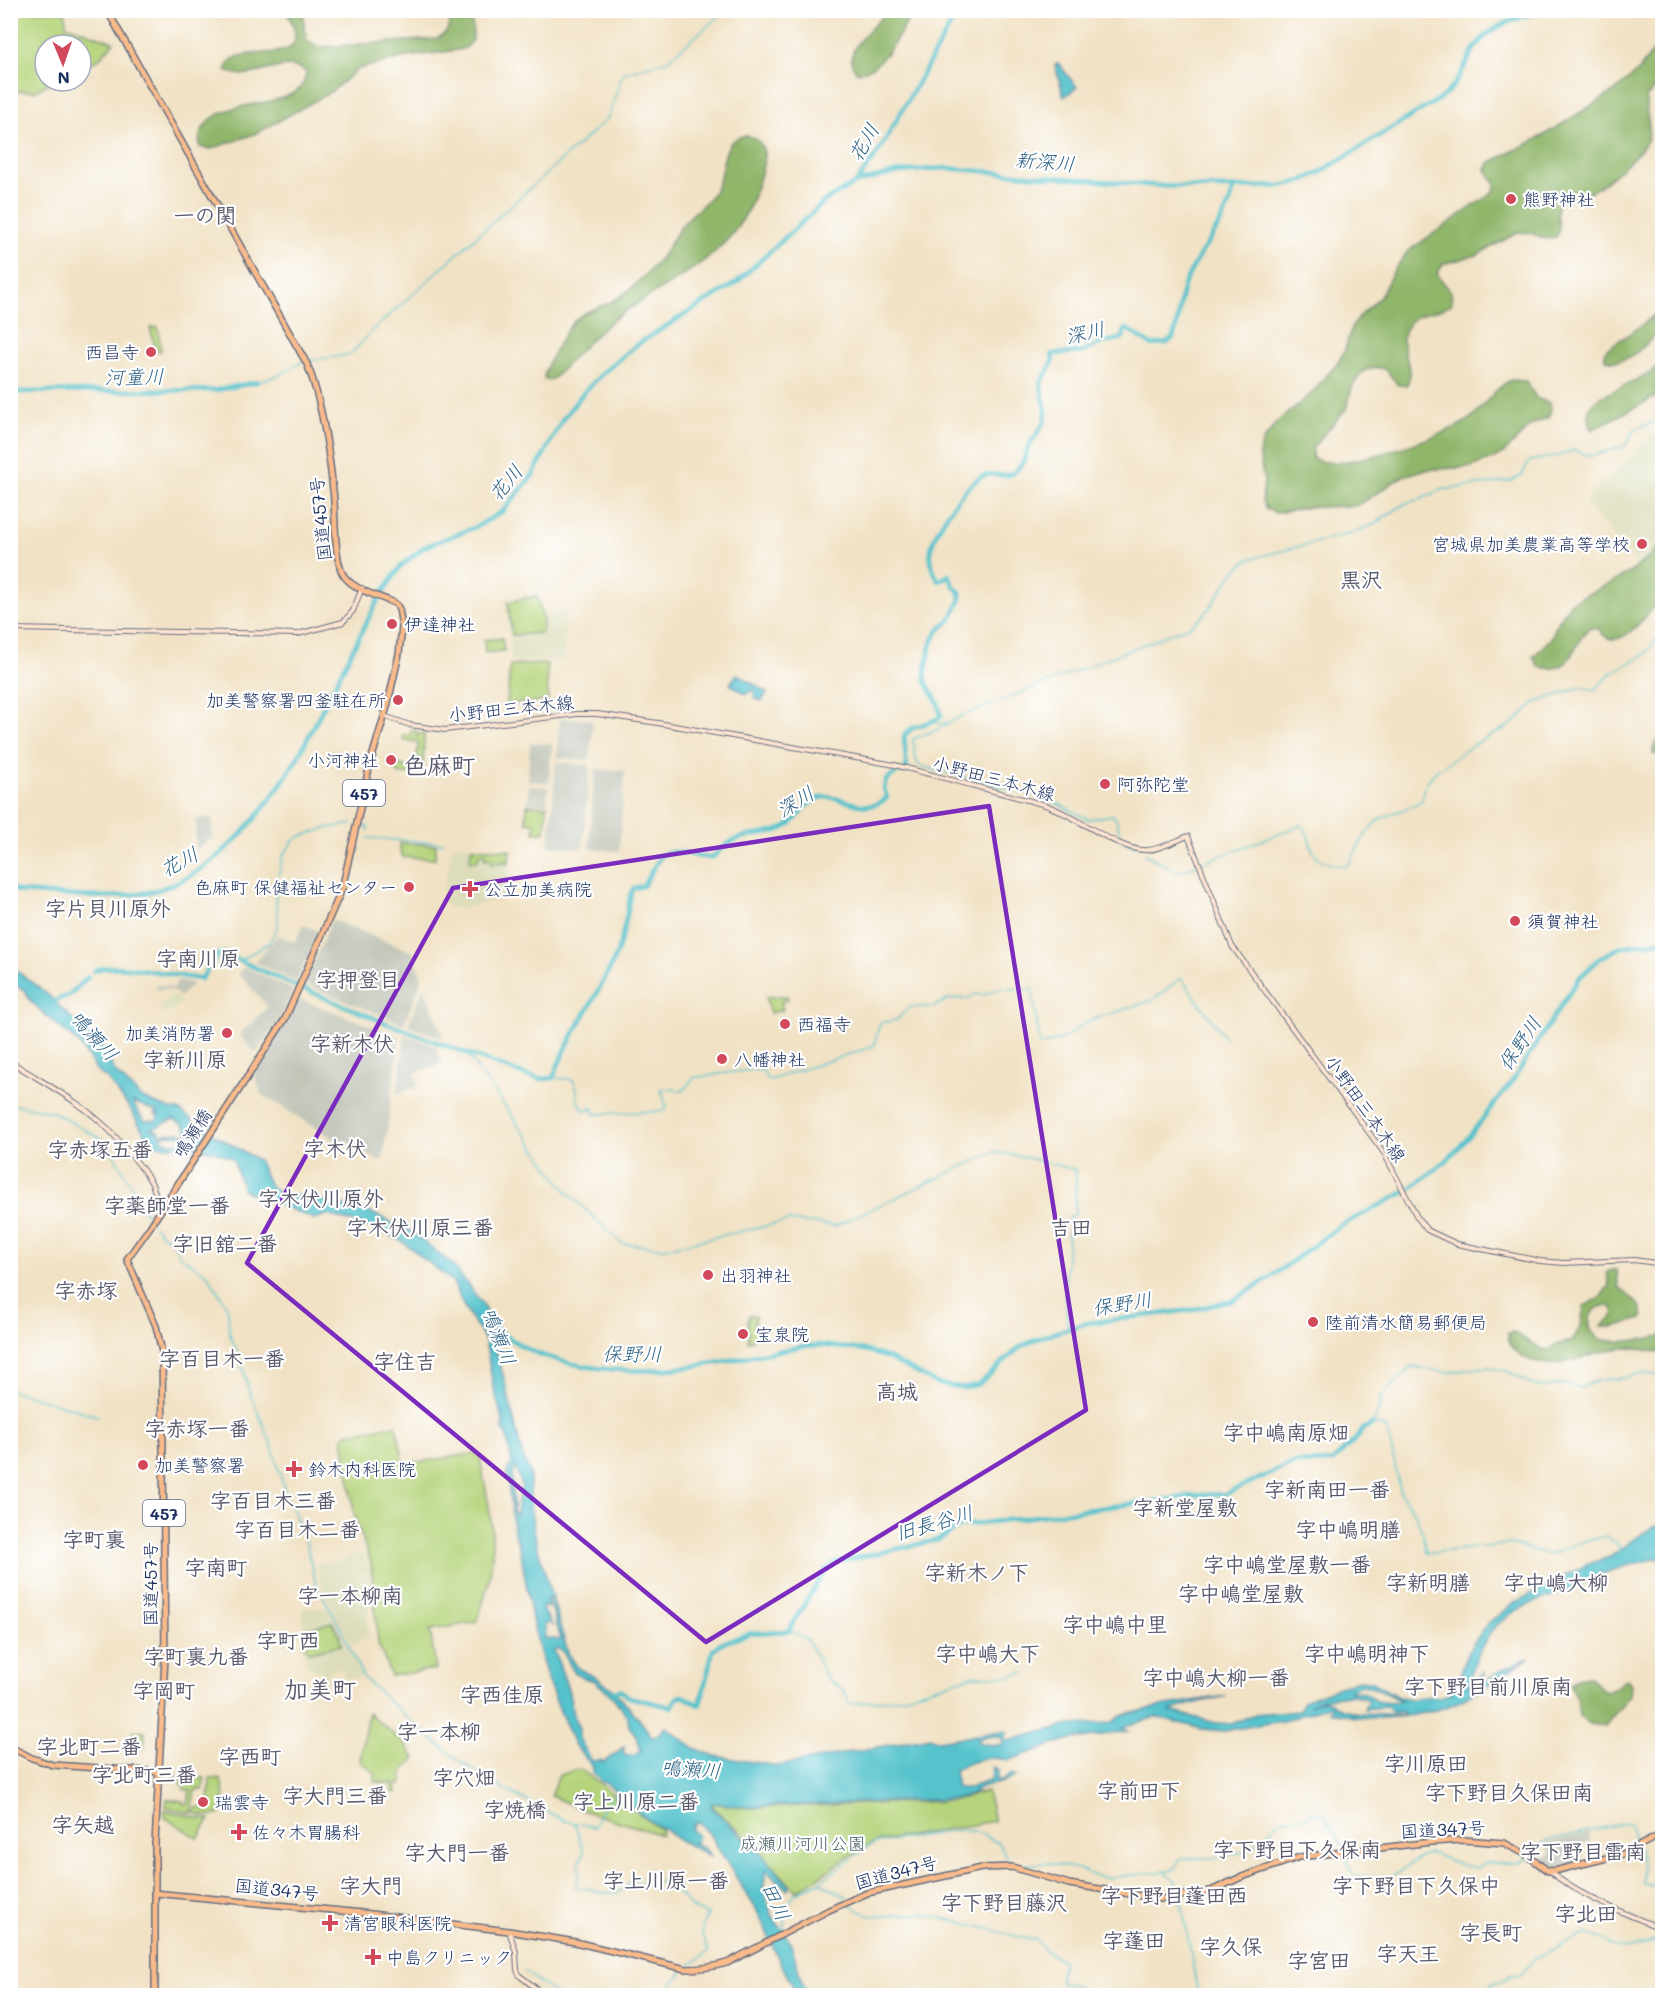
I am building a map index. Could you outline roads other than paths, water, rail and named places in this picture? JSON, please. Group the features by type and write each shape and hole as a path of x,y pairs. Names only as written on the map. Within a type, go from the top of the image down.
{"highway":[{"name":"国道457号","path":"107,10 310,370 333,489 340,566 344,577 364,590 396,604 402,627 399,654 370,764 342,889 285,1019 241,1085"},
{"name":"鳴瀬橋","path":"168,1198 241,1085"},
{"name":"国道457号","path":"160,1772 165,1658 162,1352 156,1326 127,1259 168,1198"},
{"path":"10,1747 53,1765 160,1772"},
{"name":"457","path":"155,1995 154,1893 160,1772"},
{"path":"1548,1870 1558,1870 1597,1861 1637,1847 1662,1834"},
{"name":"国道347号","path":"154,1893 332,1910 508,1931 575,1942 686,1969 710,1968 727,1963 829,1910 876,1891 945,1875 993,1867 1012,1868 1069,1884 1161,1899 1211,1891 1239,1878 1300,1857 1463,1840 1504,1843 1527,1855 1548,1870"}],"main road":[{"path":"10,629 298,634 343,622 353,611 364,590"},
{"name":"小野田三本木線","path":"384,716 410,724 445,730 558,715 597,714 658,723 907,768 1056,808 1131,849 1154,849 1188,836 1232,946 1384,1153 1410,1204 1427,1230 1471,1248 1557,1263 1634,1260 1662,1264"},
{"path":"10,1061 91,1114 107,1128 151,1182 156,1199 164,1205"},
{"path":"1548,1870 1568,1886 1662,1929"},
{"path":"508,1931 516,1952 517,1970 520,1976 546,1995"}],"water":[{"path":"1058,63 1077,87 1064,97 1055,65"},
{"path":"737,674 767,692 762,701 755,698 754,689 746,694 730,684"},
{"name":"鳴瀬川","path":"10,966 45,992 105,1051 115,1072 142,1098 170,1109 179,1110 205,1129 258,1160 271,1188 292,1198 299,1195 367,1211 412,1232 452,1264 484,1306 522,1454 530,1473 530,1506 537,1545 568,1653 579,1669 612,1689 653,1738 666,1727 692,1747 715,1756 778,1766 930,1737 939,1741 1001,1731 1007,1732 1004,1738 1008,1741 1068,1725 1112,1723 1120,1716 1166,1705 1226,1696 1170,1711 1216,1723 1232,1724 1255,1714 1300,1710 1303,1701 1358,1680 1370,1681 1398,1697 1412,1699 1440,1697 1450,1694 1460,1683 1468,1651 1488,1623 1516,1602 1588,1564 1610,1557 1662,1523 1662,1560 1658,1558 1608,1572 1514,1612 1493,1630 1481,1648 1468,1687 1484,1672 1484,1680 1488,1680 1501,1670 1529,1658 1466,1698 1434,1710 1399,1717 1380,1718 1345,1715 1329,1711 1332,1707 1328,1706 1287,1720 1224,1731 1202,1729 1157,1717 1122,1728 1128,1731 1067,1740 1007,1761 987,1758 967,1764 954,1770 957,1788 969,1788 991,1780 993,1767 998,1770 996,1780 1004,1780 1011,1774 1016,1776 1007,1781 981,1787 974,1793 956,1799 748,1807 712,1803 711,1807 761,1854 789,1885 788,1890 766,1871 763,1890 773,1917 790,1941 803,1986 808,1995 798,1995 756,1909 708,1832 698,1822 693,1825 692,1830 698,1836 696,1842 693,1842 706,1850 710,1856 659,1828 618,1796 618,1793 593,1774 593,1767 574,1744 549,1684 532,1619 521,1553 513,1527 507,1472 512,1463 506,1433 502,1430 503,1422 493,1386 485,1340 463,1305 453,1282 403,1242 371,1227 327,1215 314,1219 243,1190 233,1159 204,1149 155,1145 148,1140 129,1107 108,1080 97,1071 80,1045 28,998 26,991 11,983","holes":["133,1102 158,1112 155,1114 159,1116 155,1122 145,1121 138,1112","174,1119 183,1124 190,1135 177,1132 161,1135 159,1131 151,1129","172,1135 199,1140 171,1143 162,1139 162,1136","515,1467 522,1486 517,1503 517,1515 513,1511 512,1483","549,1598 561,1640 545,1638 545,1624 550,1623 553,1627 542,1609 543,1606 549,1608 547,1599","557,1648 563,1652 574,1672 595,1681 613,1697 628,1718 629,1726 637,1737 641,1750 636,1755 626,1756 623,1750 625,1746 604,1762 592,1761 579,1738 579,1729 568,1689 554,1650","1363,1685 1401,1701 1390,1703 1376,1701 1360,1692 1348,1690","1353,1694 1368,1700 1364,1709 1387,1707 1392,1712 1403,1712 1404,1715 1358,1713 1323,1700 1311,1705 1330,1697","1000,1736 1004,1743 981,1744 977,1740 983,1737"]}],"waterway":[{"path":"307,361 352,353 373,330 608,118 623,73 668,60 726,10"},
{"name":"花川","path":"10,889 22,892 85,896 118,896 149,892 173,884 195,872 236,840 270,799 298,757 380,596 401,566 424,547 478,526 503,511 533,475 562,420 584,392 605,371 639,343 736,283 826,200 856,183 879,151 959,10"},
{"name":"新深川","path":"856,183 899,172 945,168 1162,186 1224,188 1280,186 1299,182 1319,173 1441,98 1457,81 1474,49 1490,32 1510,21 1545,10"},
{"name":"深川","path":"94,971 103,968 130,968 201,979 217,955 223,953 391,1025 525,1075 541,1079 553,1078 567,1046 616,955 631,892 634,888 643,886 661,855 681,852 712,858 733,841 786,827 809,804 819,798 834,798 864,806 879,803 887,798 884,788 886,780 898,772 907,771 904,736 912,729 941,716 938,703 925,676 930,647 937,632 950,620 961,599 960,592 954,587 949,575 939,581 931,562 933,541 944,520 959,498 976,481 983,476 1011,474 1023,463 1029,446 1045,420 1046,411 1041,383 1053,362 1052,354 1083,352 1101,343 1123,338 1124,331 1127,329 1151,345 1167,343 1173,338 1185,283 1219,225 1234,188"},
{"path":"257,382 279,375 302,362"},
{"name":"河童川","path":"10,392 217,390 257,382"},
{"path":"1138,847 1122,840 1113,815 1088,819 1056,803 1030,794 920,766 916,760 913,739 943,727 952,720 1190,626 1207,611 1233,573 1250,559 1353,533 1374,524 1406,503 1422,499 1440,490 1511,481 1521,476 1530,461 1562,455 1573,450 1591,456 1625,446 1635,429 1662,419"},
{"path":"1145,854 1178,872 1302,825 1318,857 1332,864 1347,866 1373,825 1384,817 1422,800 1426,783 1436,771 1472,746 1511,725 1535,703 1581,687 1595,690 1611,673 1644,655 1662,633"},
{"path":"935,721 940,724 946,723"},
{"path":"240,960 269,943 277,928 275,891 283,856 293,841 327,828 352,824"},
{"path":"358,825 368,827 368,831"},
{"path":"368,838 443,843"},
{"name":"保野川","path":"485,1320 525,1348 539,1354 573,1364 606,1369 672,1369 819,1345 864,1350 888,1358 938,1384 965,1388 979,1384 1021,1346 1047,1335 1087,1323 1191,1310 1232,1301 1268,1279 1340,1226 1407,1191 1446,1161 1466,1140 1511,1083 1579,978 1599,959 1620,947 1662,941"},
{"name":"深川","path":"50,1003 69,995 88,977"},
{"path":"553,1078 574,1081 578,1102 585,1111 593,1108 595,1114 664,1111 667,1108 661,1089 684,1090 693,1078 737,1071 763,1070 767,1080 770,1080 874,1046 880,1023 897,1020 909,1007 933,1007 949,999 969,998 975,994 984,995 997,989 1032,989 1040,1044 1043,1045 1064,1038 1088,1021 1153,1000 1181,978 1225,1038"},
{"path":"467,1054 567,1192 621,1243 665,1248 789,1221 835,1226 994,1152 1076,1170 1075,1215 1069,1217 1065,1296 1068,1328"},
{"path":"10,1104 53,1112 107,1142 151,1222"},
{"path":"154,1226 162,1235 174,1242 180,1256 208,1275 228,1310 229,1332 241,1361 250,1394 270,1440 286,1494 305,1538 316,1584 338,1623 363,1677 417,1727 460,1761 494,1784 565,1821 595,1827 600,1812 618,1791"},
{"path":"1620,1551 1618,1545 1607,1536 1575,1544 1551,1555 1512,1544 1427,1553 1415,1514 1401,1494 1387,1428 1373,1424 1382,1396 1411,1367 1449,1372 1489,1367 1509,1372 1532,1385 1543,1387 1562,1384 1581,1388 1599,1380 1625,1378 1641,1373 1662,1376"},
{"path":"10,1390 98,1416"},
{"name":"旧長谷川","path":"612,1693 620,1690 629,1697 671,1707 677,1698 683,1696 700,1705 713,1650 719,1644 752,1633 788,1631 826,1569 836,1562 938,1540 960,1526 1200,1495 1225,1494 1294,1463 1332,1462 1359,1436 1363,1429 1373,1424"},
{"path":"788,1631 805,1639 814,1651 824,1673 845,1693 850,1704 899,1698 972,1676 1009,1676 1025,1672"},
{"name":"田川","path":"782,1930 786,1908 794,1894 819,1882 869,1846 875,1843 960,1830 978,1832 998,1843 1009,1860 1019,1865 1050,1863 1083,1870 1104,1878 1169,1871 1176,1868 1183,1858 1213,1858 1244,1852 1281,1819 1301,1818 1315,1812 1323,1814 1344,1849"},
{"path":"1531,1854 1547,1841 1624,1823 1631,1826 1636,1844"},
{"path":"575,1824 584,1852 579,1864 579,1877 575,1887 592,1889 601,1893 615,1893 623,1890 630,1882 668,1882 692,1908 708,1915 703,1924 702,1933 709,1951 688,1967"},
{"path":"1638,1848 1642,1863 1643,1884 1662,1887"},
{"path":"1345,1856 1355,1876 1380,1877 1393,1876 1420,1857 1430,1853 1476,1868 1485,1863 1519,1863 1527,1858"},
{"path":"1166,1872 1175,1881 1179,1895"},
{"path":"820,1882 847,1897"},
{"path":"1181,1899 1198,1994 1203,1996"},
{"path":"850,1904 869,1915 927,1915 1035,1939 1046,1951 1063,1961 1061,1982 1077,1986 1088,1996"},
{"path":"1457,1996 1472,1989 1488,1988 1510,1975 1520,1975 1535,1958 1586,1934 1621,1949 1633,1948 1662,1939"},
{"path":"666,1996 670,1986 684,1970"},
{"path":"525,1972 558,1996"}],"place":[{"name":"熊野神社","path":"1511,199"},
{"name":"西昌寺","path":"151,352"},
{"name":"宮城県加美農業高等学校","path":"1642,544"},
{"name":"伊達神社","path":"392,624"},
{"name":"加美警察署四釜駐在所","path":"398,700"},
{"name":"小河神社","path":"391,760"},
{"name":"阿弥陀堂","path":"1105,784"},
{"name":"色麻町 保健福祉センター","path":"409,887"},
{"name":"公立加美病院","path":"470,889"},
{"name":"須賀神社","path":"1515,921"},
{"name":"西福寺","path":"785,1024"},
{"name":"加美消防署","path":"227,1033"},
{"name":"八幡神社","path":"722,1059"},
{"name":"出羽神社","path":"708,1275"},
{"name":"陸前清水簡易郵便局","path":"1313,1322"},
{"name":"宝泉院","path":"743,1334"},
{"name":"加美警察署","path":"143,1465"},
{"name":"鈴木内科医院","path":"294,1469"},
{"name":"瑞雲寺","path":"203,1802"},
{"name":"佐々木胃腸科","path":"239,1832"},
{"name":"清宮眼科医院","path":"330,1923"},
{"name":"中島クリニック","path":"373,1957"}],"district":[{"name":"一の関","path":"205,214"},
{"name":"黒沢","path":"1361,578"},
{"name":"色麻町","path":"439,764"},
{"name":"字片貝川原外","path":"108,907"},
{"name":"字南川原","path":"198,957"},
{"name":"字押登目","path":"358,978"},
{"name":"字新木伏","path":"352,1042"},
{"name":"字新川原","path":"185,1058"},
{"name":"字木伏","path":"335,1147"},
{"name":"字赤塚五番","path":"100,1148"},
{"name":"字木伏川原外","path":"321,1197"},
{"name":"字薬師堂一番","path":"167,1204"},
{"name":"字木伏川原三番","path":"420,1226"},
{"name":"吉田","path":"1071,1226"},
{"name":"字旧舘二番","path":"225,1242"},
{"name":"字赤塚","path":"86,1289"},
{"name":"字百目木一番","path":"222,1357"},
{"name":"字住吉","path":"405,1360"},
{"name":"高城","path":"897,1390"},
{"name":"字赤塚一番","path":"197,1427"},
{"name":"字中嶋南原畑","path":"1286,1431"},
{"name":"字新南田一番","path":"1327,1488"},
{"name":"字百目木三番","path":"273,1499"},
{"name":"字新堂屋敷","path":"1185,1506"},
{"name":"字百目木二番","path":"297,1528"},
{"name":"字中嶋明膳","path":"1348,1528"},
{"name":"字町裏","path":"94,1538"},
{"name":"字中嶋堂屋敷一番","path":"1287,1563"},
{"name":"字南町","path":"216,1566"},
{"name":"字新木ノ下","path":"977,1571"},
{"name":"字新明膳","path":"1428,1581"},
{"name":"字中嶋大柳","path":"1556,1581"},
{"name":"字中嶋堂屋敷","path":"1241,1592"},
{"name":"字一本柳南","path":"350,1594"},
{"name":"字中嶋中里","path":"1115,1623"},
{"name":"字町西","path":"288,1639"},
{"name":"字中嶋大下","path":"988,1652"},
{"name":"字中嶋明神下","path":"1367,1652"},
{"name":"字町裏九番","path":"196,1655"},
{"name":"字中嶋大柳一番","path":"1216,1676"},
{"name":"字下野目前川原南","path":"1488,1685"},
{"name":"加美町","path":"320,1688"},
{"name":"字岡町","path":"164,1689"},
{"name":"字西佳原","path":"502,1693"},
{"name":"字一本柳","path":"439,1730"},
{"name":"字北町二番","path":"89,1745"},
{"name":"字西町","path":"250,1755"},
{"name":"字川原田","path":"1426,1762"},
{"name":"字北町三番","path":"144,1773"},
{"name":"字穴畑","path":"464,1776"},
{"name":"字前田下","path":"1139,1789"},
{"name":"字下野目久保田南","path":"1509,1791"},
{"name":"字大門三番","path":"335,1794"},
{"name":"字上川原二番","path":"636,1800"},
{"name":"字焼橋","path":"515,1808"},
{"name":"字矢越","path":"83,1823"},
{"name":"字下野目下久保南","path":"1297,1848"},
{"name":"字下野目雷南","path":"1583,1850"},
{"name":"字大門一番","path":"457,1851"},
{"name":"字上川原一番","path":"666,1879"},
{"name":"字大門","path":"371,1884"},
{"name":"字下野目下久保中","path":"1416,1884"},
{"name":"字下野目蓬田西","path":"1174,1894"},
{"name":"字下野目藤沢","path":"1004,1901"},
{"name":"字北田","path":"1586,1912"},
{"name":"字長町","path":"1491,1931"},
{"name":"字蓬田","path":"1134,1939"},
{"name":"字久保","path":"1231,1945"},
{"name":"字天王","path":"1408,1952"},
{"name":"字宮田","path":"1319,1959"}],"park label":[{"name":"成瀬川河川公園","path":"803,1843"}]}
